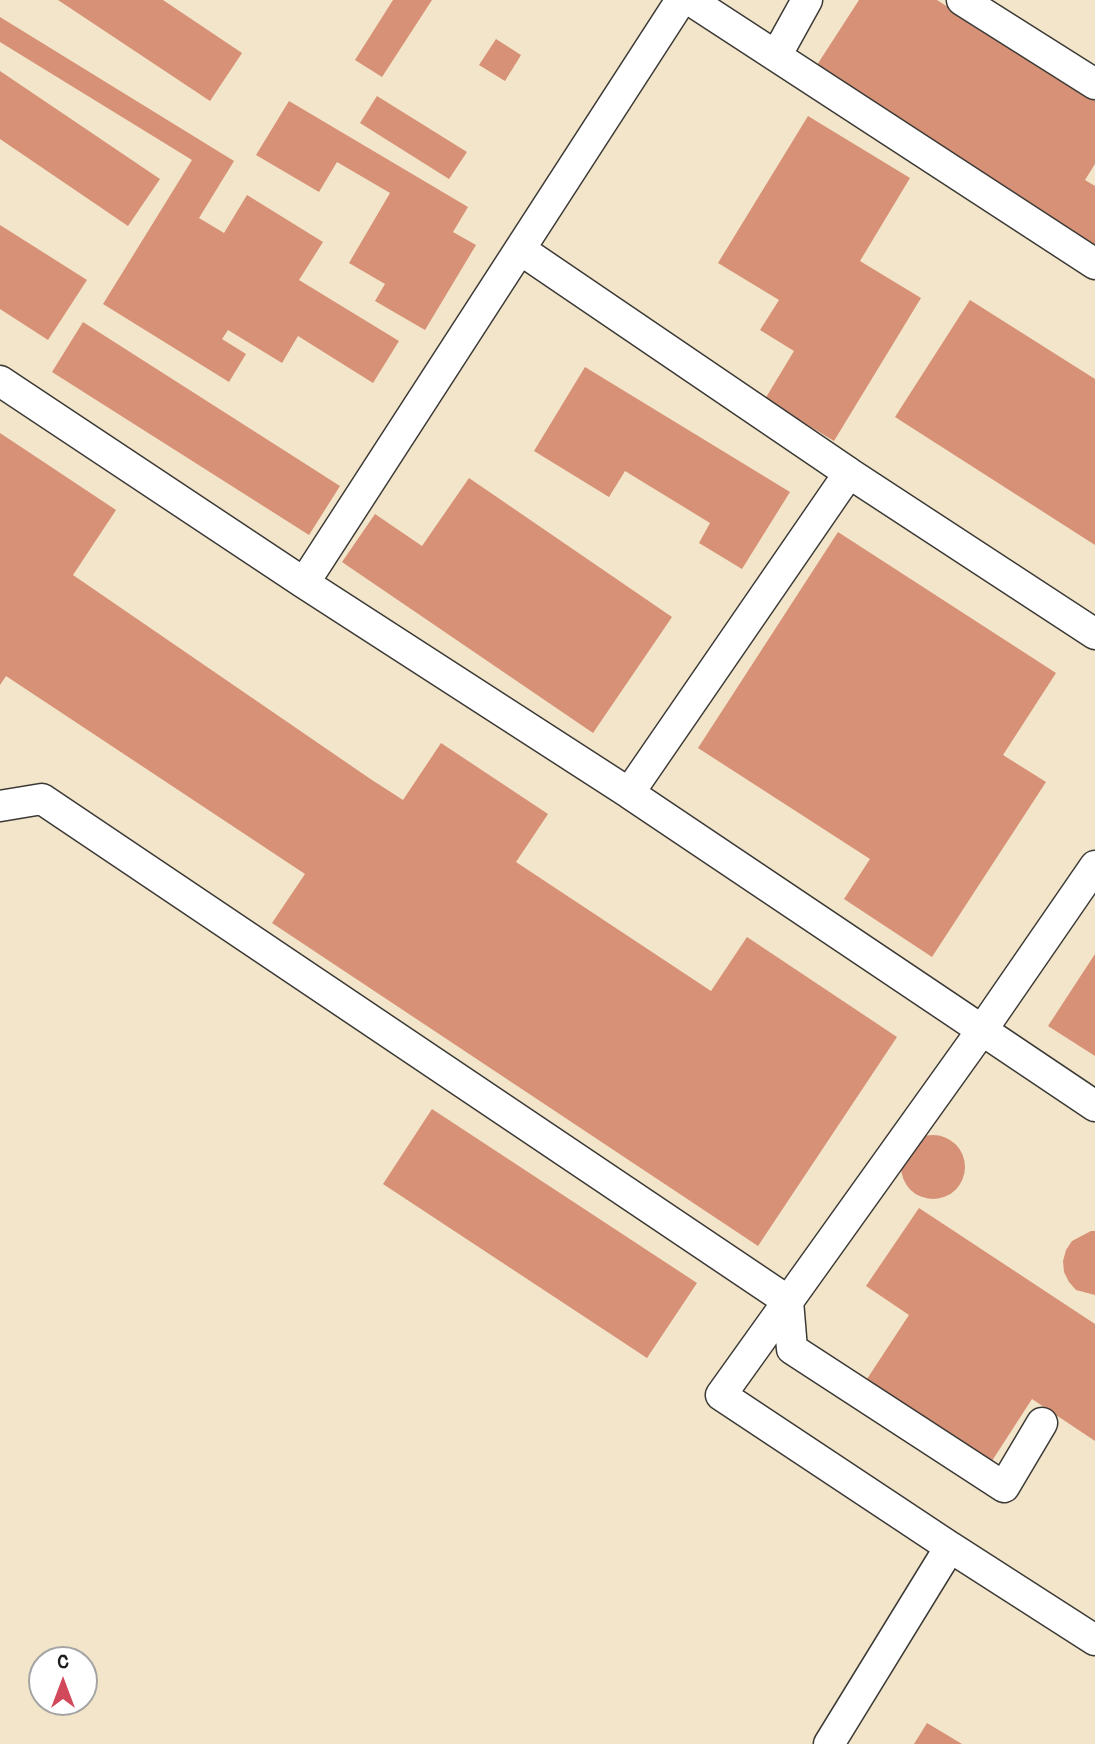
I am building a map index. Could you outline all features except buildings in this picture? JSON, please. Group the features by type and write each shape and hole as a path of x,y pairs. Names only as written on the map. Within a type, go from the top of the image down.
{"lane":[{"path":"304,583 681,0"},
{"path":"690,0 1095,264"},
{"path":"776,56 807,0"},
{"path":"962,0 1095,84"},
{"path":"521,250 849,472 1095,634"},
{"path":"0,380 304,583 629,793 1095,1106"},
{"path":"629,793 849,472"},
{"path":"0,806 43,799 789,1301"},
{"path":"1095,866 982,1030 721,1395 1095,1640"},
{"path":"789,1301 792,1349 1004,1487 1042,1423"},
{"path":"829,1744 950,1547"}]}
